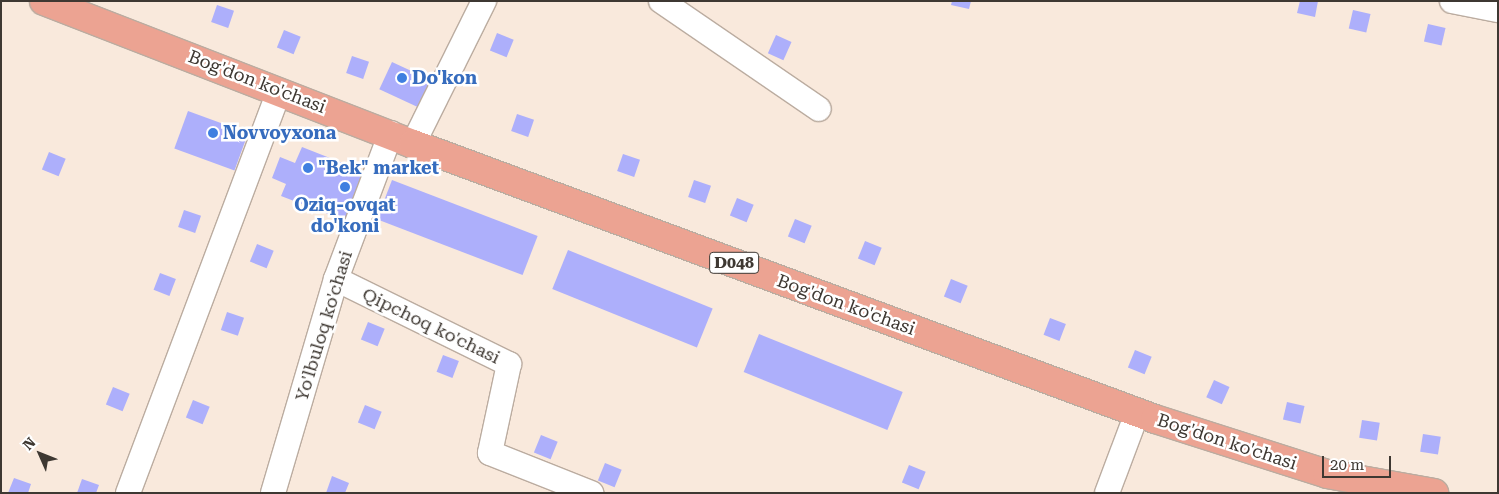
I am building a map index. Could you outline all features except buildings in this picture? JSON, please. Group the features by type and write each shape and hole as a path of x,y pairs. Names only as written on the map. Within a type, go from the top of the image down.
{"main road":[{"name":"Bog'don ko'chasi","path":"44,1 402,138 1136,413 1327,474 1434,493"}],"street":[{"name":"Yo'lbuloq ko'chasi","path":"273,493 336,279 402,138 484,1"},
{"path":"662,1 819,109"},
{"path":"1452,1 1498,10"},
{"path":"128,493 279,91"},
{"name":"Qipchoq ko'chasi","path":"336,279 509,364 490,453 591,493"},
{"path":"1106,493 1136,413"}],"place":[{"name":"Do'kon","path":"402,78"},
{"name":"Novvoyxona","path":"213,133"},
{"name":"\"Bek\" market","path":"308,168"},
{"name":"Oziq-ovqat do'koni","path":"345,187"}]}
